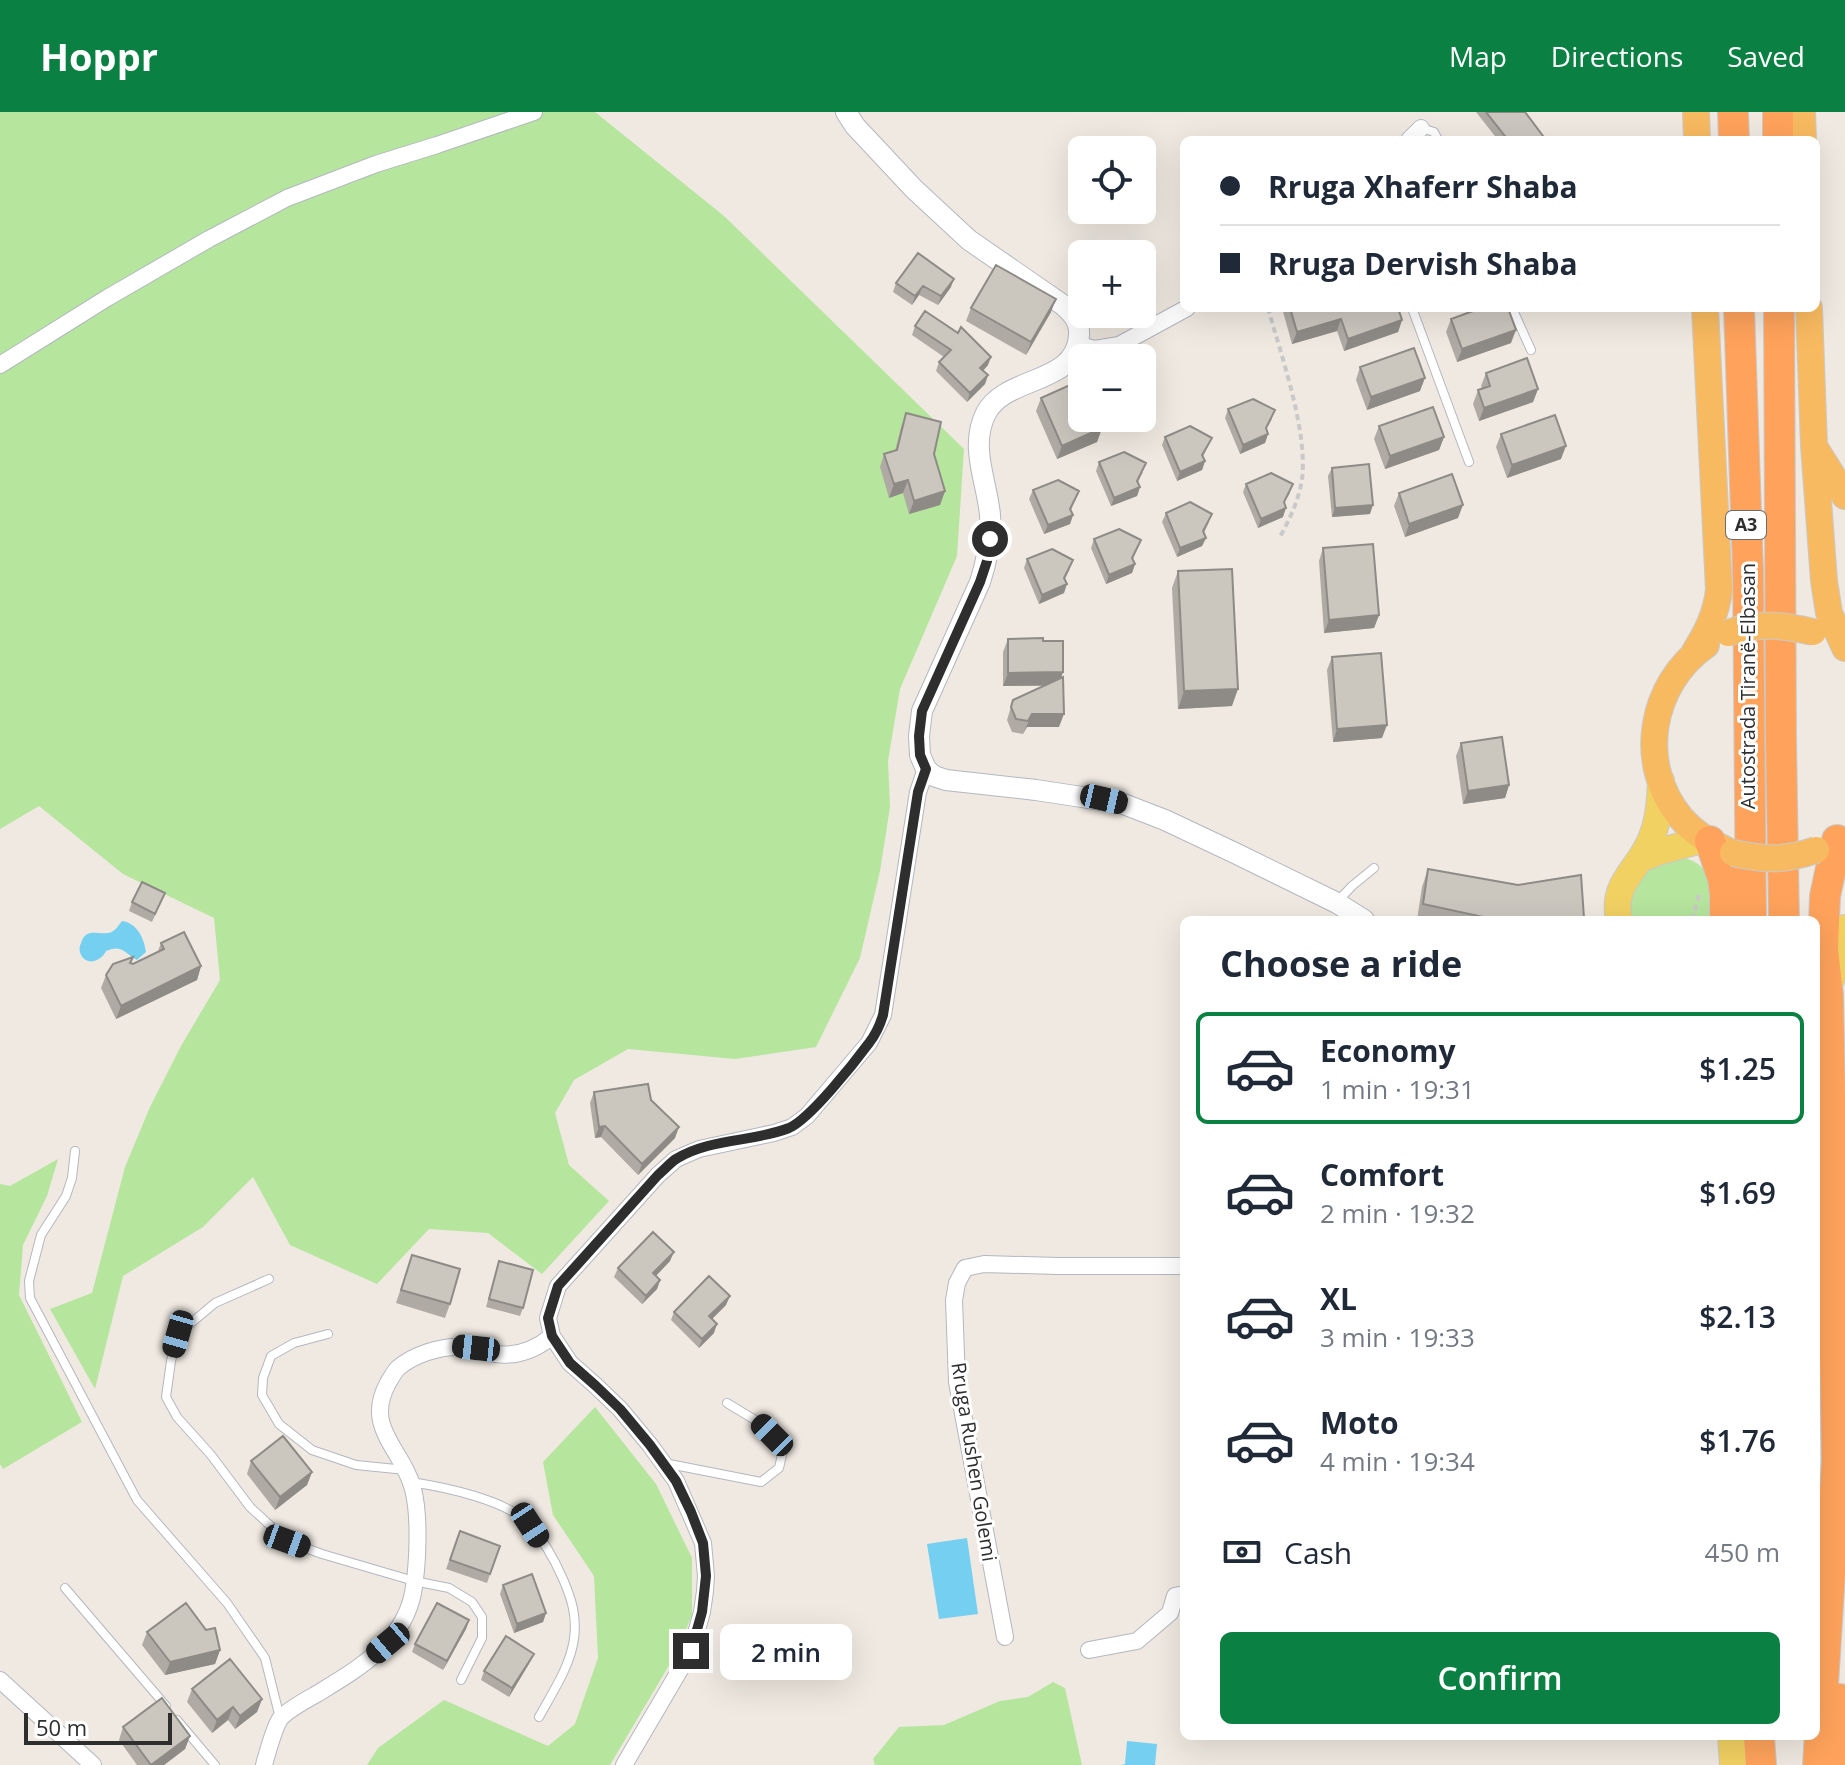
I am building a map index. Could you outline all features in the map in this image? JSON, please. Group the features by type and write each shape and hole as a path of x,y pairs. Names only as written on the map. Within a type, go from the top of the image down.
{"highway":[{"path":"1696,112 1697,136"},
{"path":"1733,112 1734,136"},
{"path":"1778,112 1778,136"},
{"path":"1802,112 1803,136"},
{"path":"1705,312 1719,590 1717,609 1694,653 1664,693 1656,717 1653,742 1661,781 1681,818 1716,845 1764,860 1795,857 1833,842 1825,896 1823,949 1828,995 1834,1223 1841,1765"},
{"name":"Autostrada Tiranë-Elbasan","path":"1739,312 1748,570 1751,916"},
{"name":"Autostrada Tiranë-Elbasan","path":"1779,312 1784,916"},
{"path":"1809,312 1814,446 1826,596 1829,613 1845,650"},
{"path":"1814,446 1845,496"},
{"path":"1694,653 1728,633 1763,625 1789,626 1813,632 1845,650"},
{"path":"1716,845 1723,879 1725,916"},
{"path":"1820,1707 1837,1460"},
{"path":"1759,1740 1761,1765"},
{"path":"1775,1740 1776,1765"},
{"path":"1813,1740 1816,1765"},
{"path":"1816,1765 1818,1740"}],"main road":[{"path":"1618,916 1616,906 1619,890 1651,840 1657,820 1661,781"},
{"path":"1641,859 1658,852 1716,845"},
{"path":"1828,995 1841,934 1845,928"},
{"path":"1731,1740 1733,1765"}],"street":[{"path":"0,365 119,291 287,198 376,164 534,112"},
{"path":"846,112 855,126 914,189 969,240 1075,315 1079,344"},
{"path":"1121,344 1180,312"},
{"path":"1068,362 996,399 986,414 978,444 990,516 987,561 922,711 920,755 926,769 946,780 1121,803 1165,820 1351,914"},
{"path":"624,1765 691,1651 705,1591 703,1543 676,1481 620,1409 570,1363 552,1336 548,1318 558,1286 676,1159 699,1149 792,1127 807,1116 869,1043 883,1015 918,792 926,769"},
{"name":"Rruga Rushen Golemi","path":"1005,1637 957,1382 954,1300 957,1283 965,1268 984,1264 1180,1266"},
{"path":"264,1765 281,1718 357,1668 388,1643 405,1618 413,1594 416,1522 413,1490 380,1421 380,1403 396,1369 437,1349 476,1348 507,1355 539,1347 552,1336"},
{"path":"1089,1650 1137,1641 1170,1613 1175,1596 1180,1595"},
{"path":"0,1680 93,1765"}],"lane":[{"path":"1415,134 1434,132 1436,136"},
{"path":"1413,312 1469,462"},
{"path":"1514,312 1531,350"},
{"path":"1351,914 1352,886 1374,868"},
{"path":"75,1151 66,1196 41,1235 29,1281 30,1298 137,1500 227,1603 265,1658 281,1718"},
{"path":"269,1279 215,1303 178,1334 166,1397 177,1417 211,1455 250,1507 287,1541 414,1581 449,1588 472,1602 482,1617 482,1638 461,1680"},
{"path":"328,1334 294,1343 271,1356 263,1378 262,1395 279,1424 312,1450 501,1506 530,1525 556,1565 574,1605 574,1638 567,1664 539,1717"},
{"path":"663,1463 761,1482 779,1468 784,1446 760,1423 727,1403"},
{"path":"65,1588 215,1765"}],"path":[{"path":"1269,312 1288,377 1301,440 1302,478 1295,508 1280,537"},
{"path":"1693,916 1702,883"}],"green space":[{"path":"0,112 595,112 724,216 964,449 957,556 900,689 888,761 890,807 880,871 860,958 816,1047 735,1059 628,1049 574,1080 555,1113 569,1165 609,1201 542,1274 488,1233 429,1229 377,1284 290,1245 253,1177 203,1227 123,1276 95,1389 50,1309 92,1293 125,1167 150,1107 220,980 214,918 123,874 39,806 0,829"},
{"path":"1675,857 1688,859 1704,870 1711,887 1715,916 1628,916 1633,887 1642,876"},
{"path":"58,1159 47,1196 23,1245 19,1295 82,1422 3,1469 0,1464 0,1184 10,1186"},
{"path":"595,1407 656,1484 692,1558 692,1615 677,1652 610,1765 367,1765 378,1748 444,1700 548,1746 575,1724 598,1658 594,1576 553,1515 543,1462"},
{"path":"1053,1682 1065,1688 1082,1765 875,1765 873,1759 899,1727 944,1725 1000,1701 1028,1697"}],"water":[{"path":"122,921 139,932 146,952 137,960 116,948 106,951 95,961 84,959 80,948 86,935 110,932"},
{"path":"967,1538 978,1614 939,1619 927,1544"},
{"path":"1127,1741 1157,1744 1155,1765 1121,1765 1125,1764"}],"building":[{"path":"1486,112 1525,112 1543,136 1505,136"},
{"path":"918,253 954,279 941,296 923,286 915,296 896,283"},
{"path":"996,265 1056,299 1031,342 971,308"},
{"path":"925,311 958,333 961,327 991,357 980,368 988,375 970,393 939,362 951,350 915,326"},
{"path":"1291,312 1399,312 1402,320 1348,339 1341,319 1297,332"},
{"path":"1470,312 1509,312 1516,330 1462,349 1451,319"},
{"path":"1414,348 1425,378 1371,397 1360,367"},
{"path":"1527,358 1538,389 1484,408 1478,390 1490,386 1486,373"},
{"path":"1068,386 1068,432 1093,432 1062,446 1041,398"},
{"path":"1253,399 1275,410 1266,428 1268,434 1243,445 1228,409"},
{"path":"1433,407 1444,437 1390,456 1379,426"},
{"path":"906,413 941,422 934,454 945,491 914,501 908,480 894,484 884,454 897,450"},
{"path":"1555,415 1566,446 1512,465 1501,434"},
{"path":"1190,426 1212,438 1202,455 1205,461 1180,472 1165,437"},
{"path":"1124,452 1146,463 1137,481 1140,487 1114,498 1099,462"},
{"path":"1369,464 1373,505 1335,508 1332,468"},
{"path":"1271,473 1293,484 1284,502 1286,508 1261,519 1246,484"},
{"path":"1452,474 1463,505 1409,524 1399,493"},
{"path":"1058,480 1079,491 1070,509 1073,515 1048,525 1033,490"},
{"path":"1190,502 1212,514 1203,531 1206,538 1180,548 1166,513"},
{"path":"1119,529 1141,540 1132,558 1135,564 1109,575 1094,539"},
{"path":"1373,544 1379,615 1329,620 1323,548"},
{"path":"1052,549 1073,560 1064,578 1067,584 1042,595 1027,559"},
{"path":"1232,569 1238,689 1184,691 1178,571"},
{"path":"1043,638 1043,641 1063,641 1063,672 1008,673 1008,639"},
{"path":"1381,653 1387,725 1337,729 1332,657"},
{"path":"1063,677 1064,714 1032,714 1028,721 1016,719 1011,707 1013,700"},
{"path":"1502,737 1509,785 1468,791 1461,743"},
{"path":"1428,869 1518,885 1581,875 1584,916 1478,916 1423,904"},
{"path":"142,882 165,893 155,914 132,902"},
{"path":"184,932 201,966 121,1006 106,975 113,964 133,957 130,963 133,964 164,949 161,943"},
{"path":"648,1084 651,1100 679,1127 642,1164 605,1126 599,1127 594,1092"},
{"path":"653,1232 674,1252 653,1273 660,1280 646,1296 618,1268"},
{"path":"412,1255 460,1269 450,1304 401,1290"},
{"path":"499,1261 533,1270 523,1308 489,1299"},
{"path":"709,1276 730,1296 709,1316 717,1324 702,1339 674,1312"},
{"path":"283,1436 312,1472 280,1497 251,1461"},
{"path":"460,1531 500,1546 490,1574 450,1560"},
{"path":"532,1574 546,1613 517,1624 503,1585"},
{"path":"186,1603 206,1630 215,1628 220,1650 170,1662 147,1632"},
{"path":"437,1603 469,1620 447,1661 415,1644"},
{"path":"506,1636 534,1654 512,1688 484,1671"},
{"path":"230,1659 262,1699 240,1716 233,1707 217,1720 192,1689"},
{"path":"162,1698 190,1736 151,1765 123,1727"}],"route":[{"path":"691,1651 702,1612 706,1576 703,1543 691,1512 676,1481 650,1445 620,1409 570,1363 552,1336 548,1318 558,1286 676,1159 699,1149 792,1127 807,1116 878,1029 883,1015 918,792 926,769 920,755 922,711 980,582 990,539"}]}
